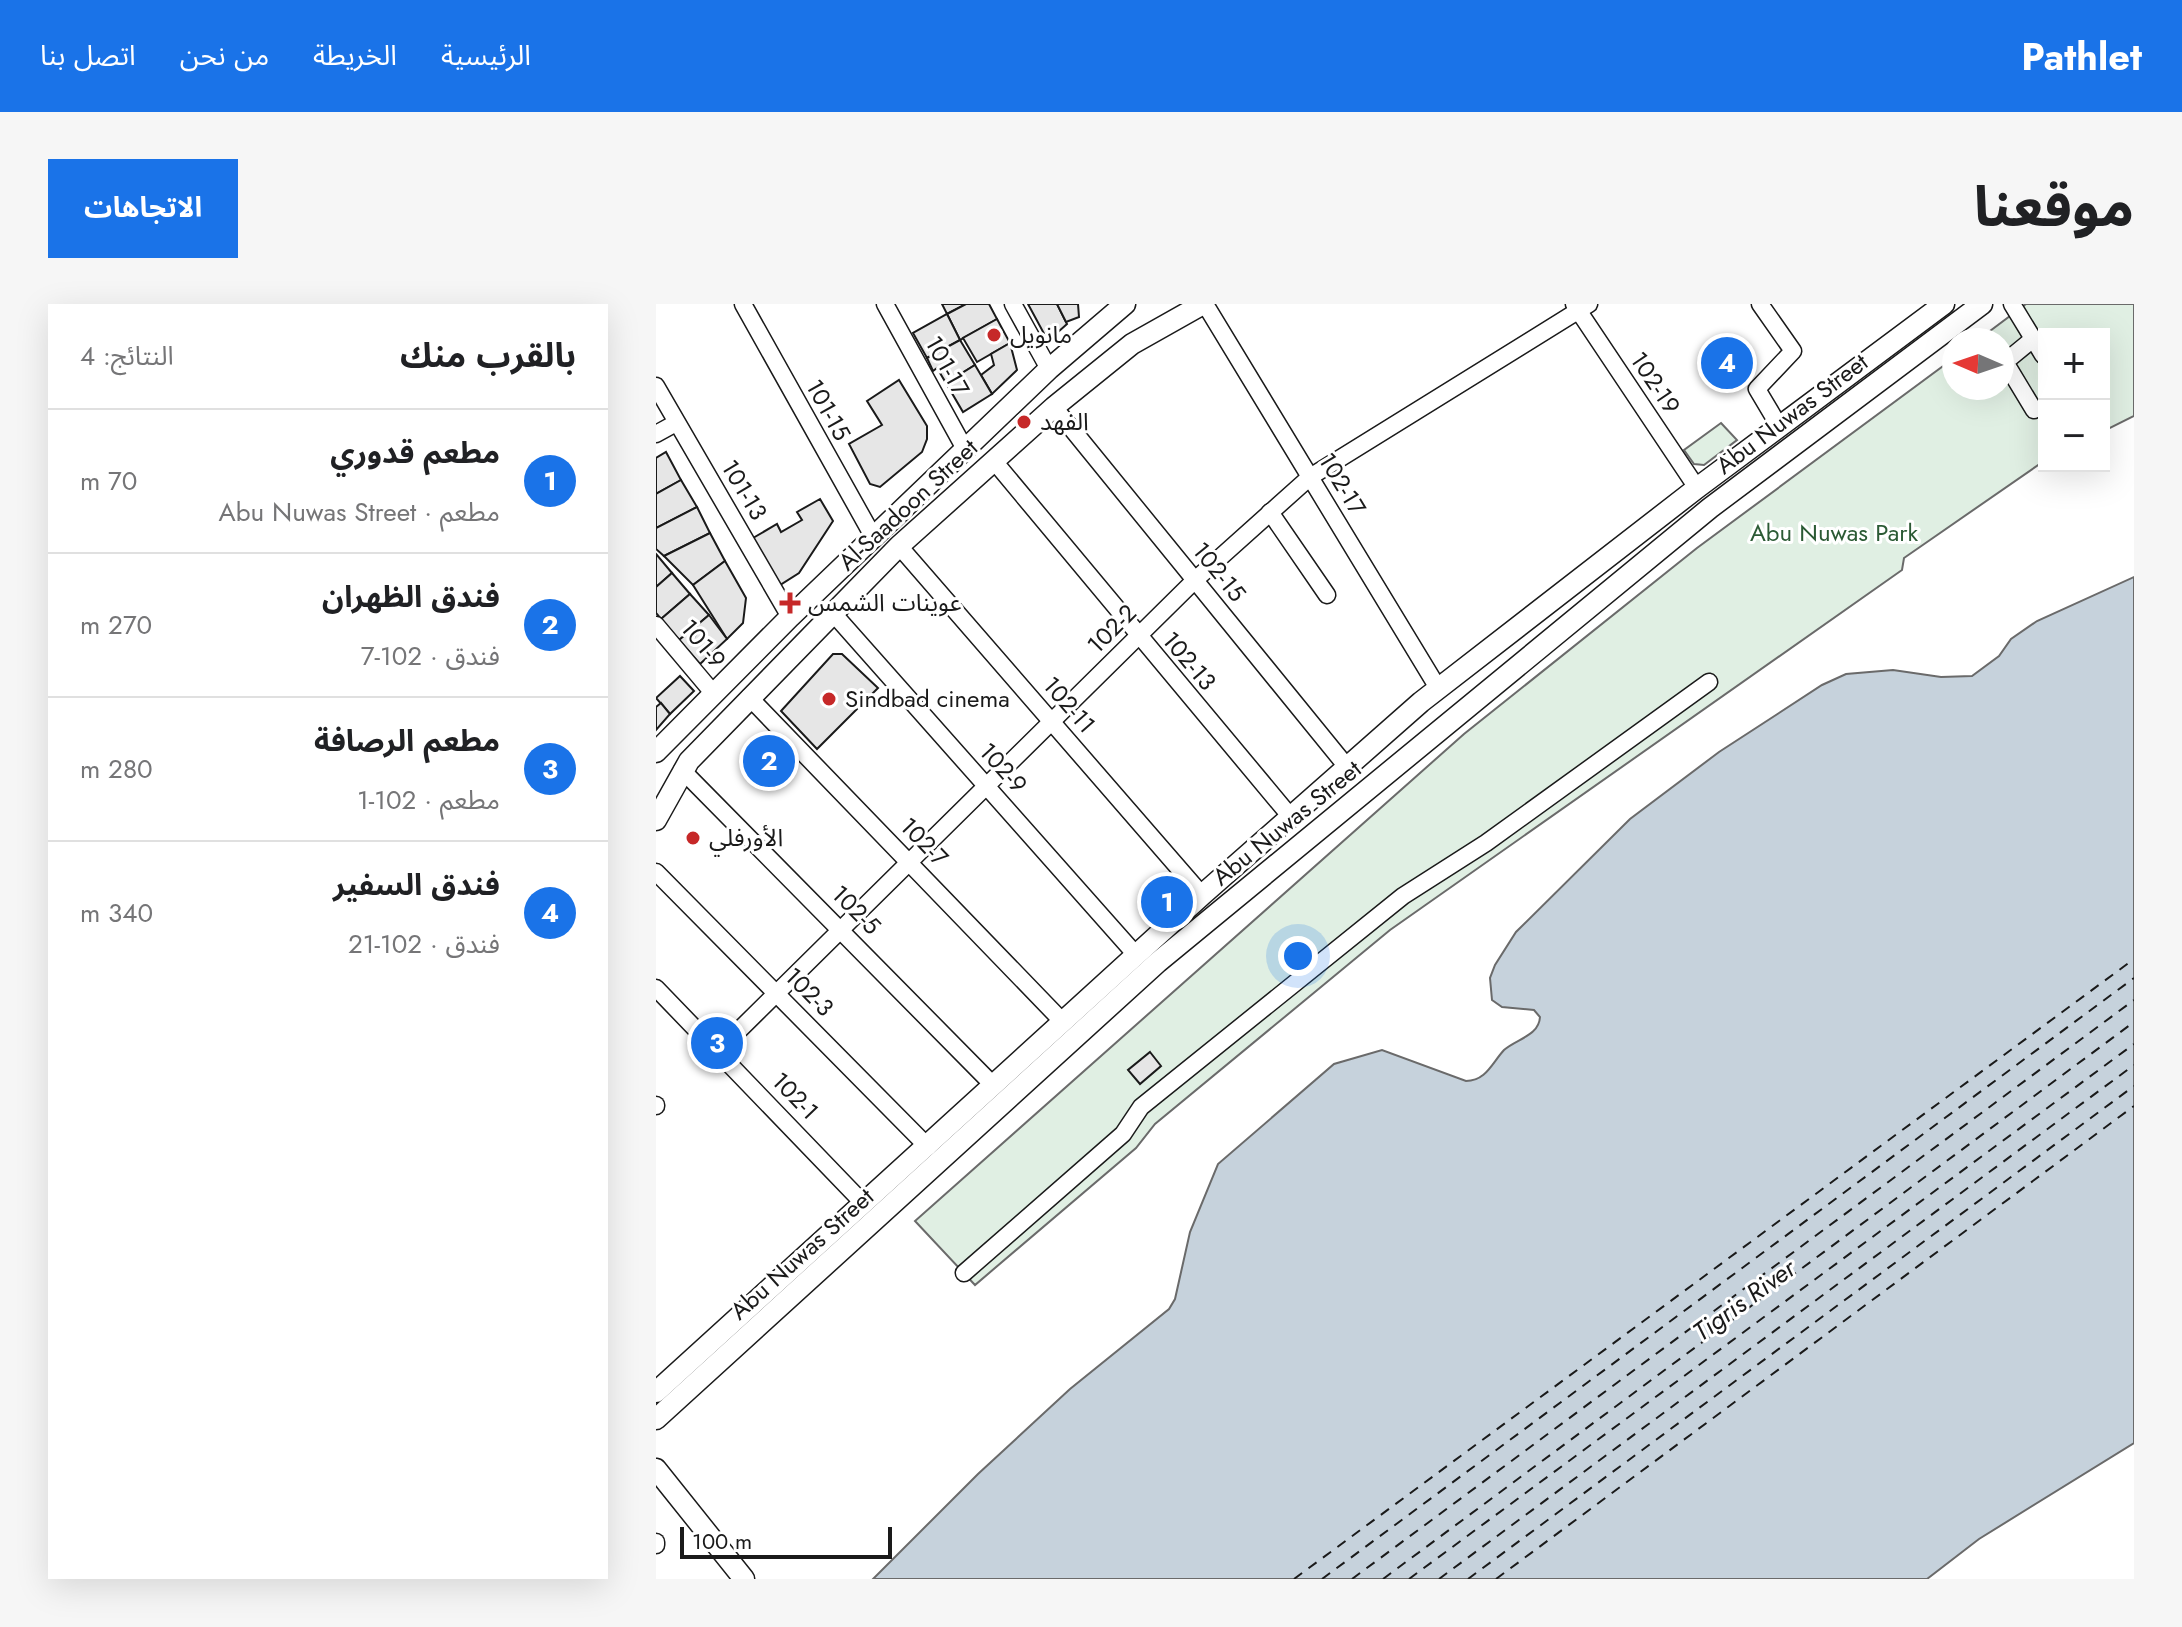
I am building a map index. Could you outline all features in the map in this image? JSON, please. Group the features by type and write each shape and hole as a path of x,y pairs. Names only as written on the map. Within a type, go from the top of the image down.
{"main road":[{"path":"1132,344 1179,304"},
{"name":"Al-Saadoon Street","path":"656,820 682,770 749,697 899,546 1054,407 1132,344 1204,304"},
{"name":"Abu Nuwas Street","path":"656,1392 1202,895 1438,688 1697,488 1944,304"},
{"name":"Abu Nuwas Street","path":"656,1419 1158,962 1710,508 1982,304"},
{"name":"Al-Saadoon Street","path":"656,752 790,617 1119,306"},
{"path":"656,790 682,770"},
{"path":"656,1469 744,1579"},
{"path":"656,1489 727,1579"}],"street":[{"name":"101-15","path":"743,304 874,538"},
{"name":"101-17","path":"885,304 966,451"},
{"path":"1013,304 1049,369"},
{"name":"102-17","path":"1204,304 1438,688"},
{"path":"1760,304 1793,351 1757,389 1779,426"},
{"path":"2012,304 2038,347"},
{"name":"102-2","path":"718,1051 1195,580 1310,477 1580,306"},
{"name":"102-19","path":"1580,306 1697,488"},
{"path":"2033,339 2005,362 2034,410"},
{"name":"101-13","path":"656,386 790,617"},
{"name":"102-15","path":"1054,407 1347,767"},
{"path":"656,434 676,423"},
{"name":"102-13","path":"994,461 1138,638 1290,816"},
{"path":"1270,512 1327,595"},
{"name":"102-11","path":"899,546 1202,895"},
{"name":"102-9","path":"832,612 1137,956"},
{"name":"101-9","path":"656,625 714,694"},
{"path":"964,1273 1123,1134 1141,1107 1258,1010 1403,896 1486,843 1709,682"},
{"name":"102-7","path":"749,697 1063,1022"},
{"name":"102-5","path":"682,770 994,1086"},
{"name":"102-3","path":"656,872 928,1147"},
{"name":"102-1","path":"656,988 864,1204"}],"green space":[{"name":"Abu Nuwas Park","path":"2026,304 2134,304 2134,416 2110,428 2110,328 2038,328 2038,465 1904,558 1902,570 1390,930 1155,1124 1136,1148 975,1285 915,1221 1464,734 1697,548 1942,367 1942,400 2014,400 2014,328 1994,328"},
{"path":"1721,423 1737,440 1704,465 1694,464 1684,450"}],"water":[{"name":"Tigris River","path":"2134,577 2134,1443 1979,1539 1927,1579 873,1579 978,1474 1070,1389 1169,1309 1175,1299 1190,1232 1218,1164 1334,1064 1382,1050 1466,1081 1473,1080 1484,1075 1504,1050 1536,1029 1540,1017 1534,1010 1502,1007 1492,1000 1490,978 1495,965 1516,932 1630,819 1719,752 1822,685 1846,674 1893,670 1941,677 1972,676 1999,656 2011,639 2037,621"}],"building":[{"path":"942,304 966,304 947,314"},
{"path":"966,304 989,304 997,319 960,340 947,314"},
{"path":"1028,304 1057,304 1067,324 1048,341"},
{"path":"1057,304 1078,304 1079,317 1066,322"},
{"path":"947,314 960,340 927,358 913,333"},
{"path":"997,319 1010,343 977,362 963,338"},
{"path":"960,340 975,365 946,383 937,368 933,371 927,358"},
{"path":"1010,343 1017,370 992,394 981,375 994,365 991,354"},
{"path":"975,365 992,394 963,412 946,383"},
{"path":"899,380 927,426 927,439 922,452 880,487 870,484 849,444 882,425 867,401"},
{"path":"666,452 681,480 656,494 656,458"},
{"path":"681,480 697,507 656,528 656,494"},
{"path":"820,499 833,521 799,573 780,585 753,538 777,524 781,532 802,520 797,512"},
{"path":"697,507 710,533 664,556 656,549 656,528"},
{"path":"710,533 725,561 693,585 664,556"},
{"path":"656,554 672,573 656,587"},
{"path":"725,561 746,598 743,623 727,639 693,585"},
{"path":"672,573 690,594 661,619 656,613 656,587"},
{"path":"690,594 709,615 679,640 661,619"},
{"path":"709,615 727,639 700,664 679,640 690,631 695,636 700,630 696,626"},
{"name":"Sindbad cinema","path":"833,654 842,654 878,688 817,749 781,711"},
{"path":"680,676 694,691 670,714 656,698"},
{"path":"661,703 670,714 656,730 656,707"},
{"path":"1150,1052 1161,1066 1140,1084 1128,1070"}],"ferry route":[{"path":"1294,1579 2134,959"},
{"path":"1322,1579 2134,978"},
{"path":"1352,1579 2134,1000"},
{"path":"1383,1579 2134,1022"},
{"path":"1409,1579 2134,1044"},
{"path":"1439,1579 2134,1065"},
{"path":"1468,1579 2134,1086"},
{"path":"1496,1579 2134,1106"}],"place":[{"name":"مانويل","path":"994,335"},
{"name":"فندق السفير","path":"1727,363"},
{"name":"الفهد","path":"1024,422"},
{"name":"عوينات الشمس","path":"790,603"},
{"name":"Sindbad cinema","path":"829,699"},
{"name":"فندق الظهران","path":"769,761"},
{"name":"الأورفلي","path":"693,838"},
{"name":"مطعم قدوري","path":"1167,902"},
{"name":"مطعم الرصافة","path":"717,1043"}]}
